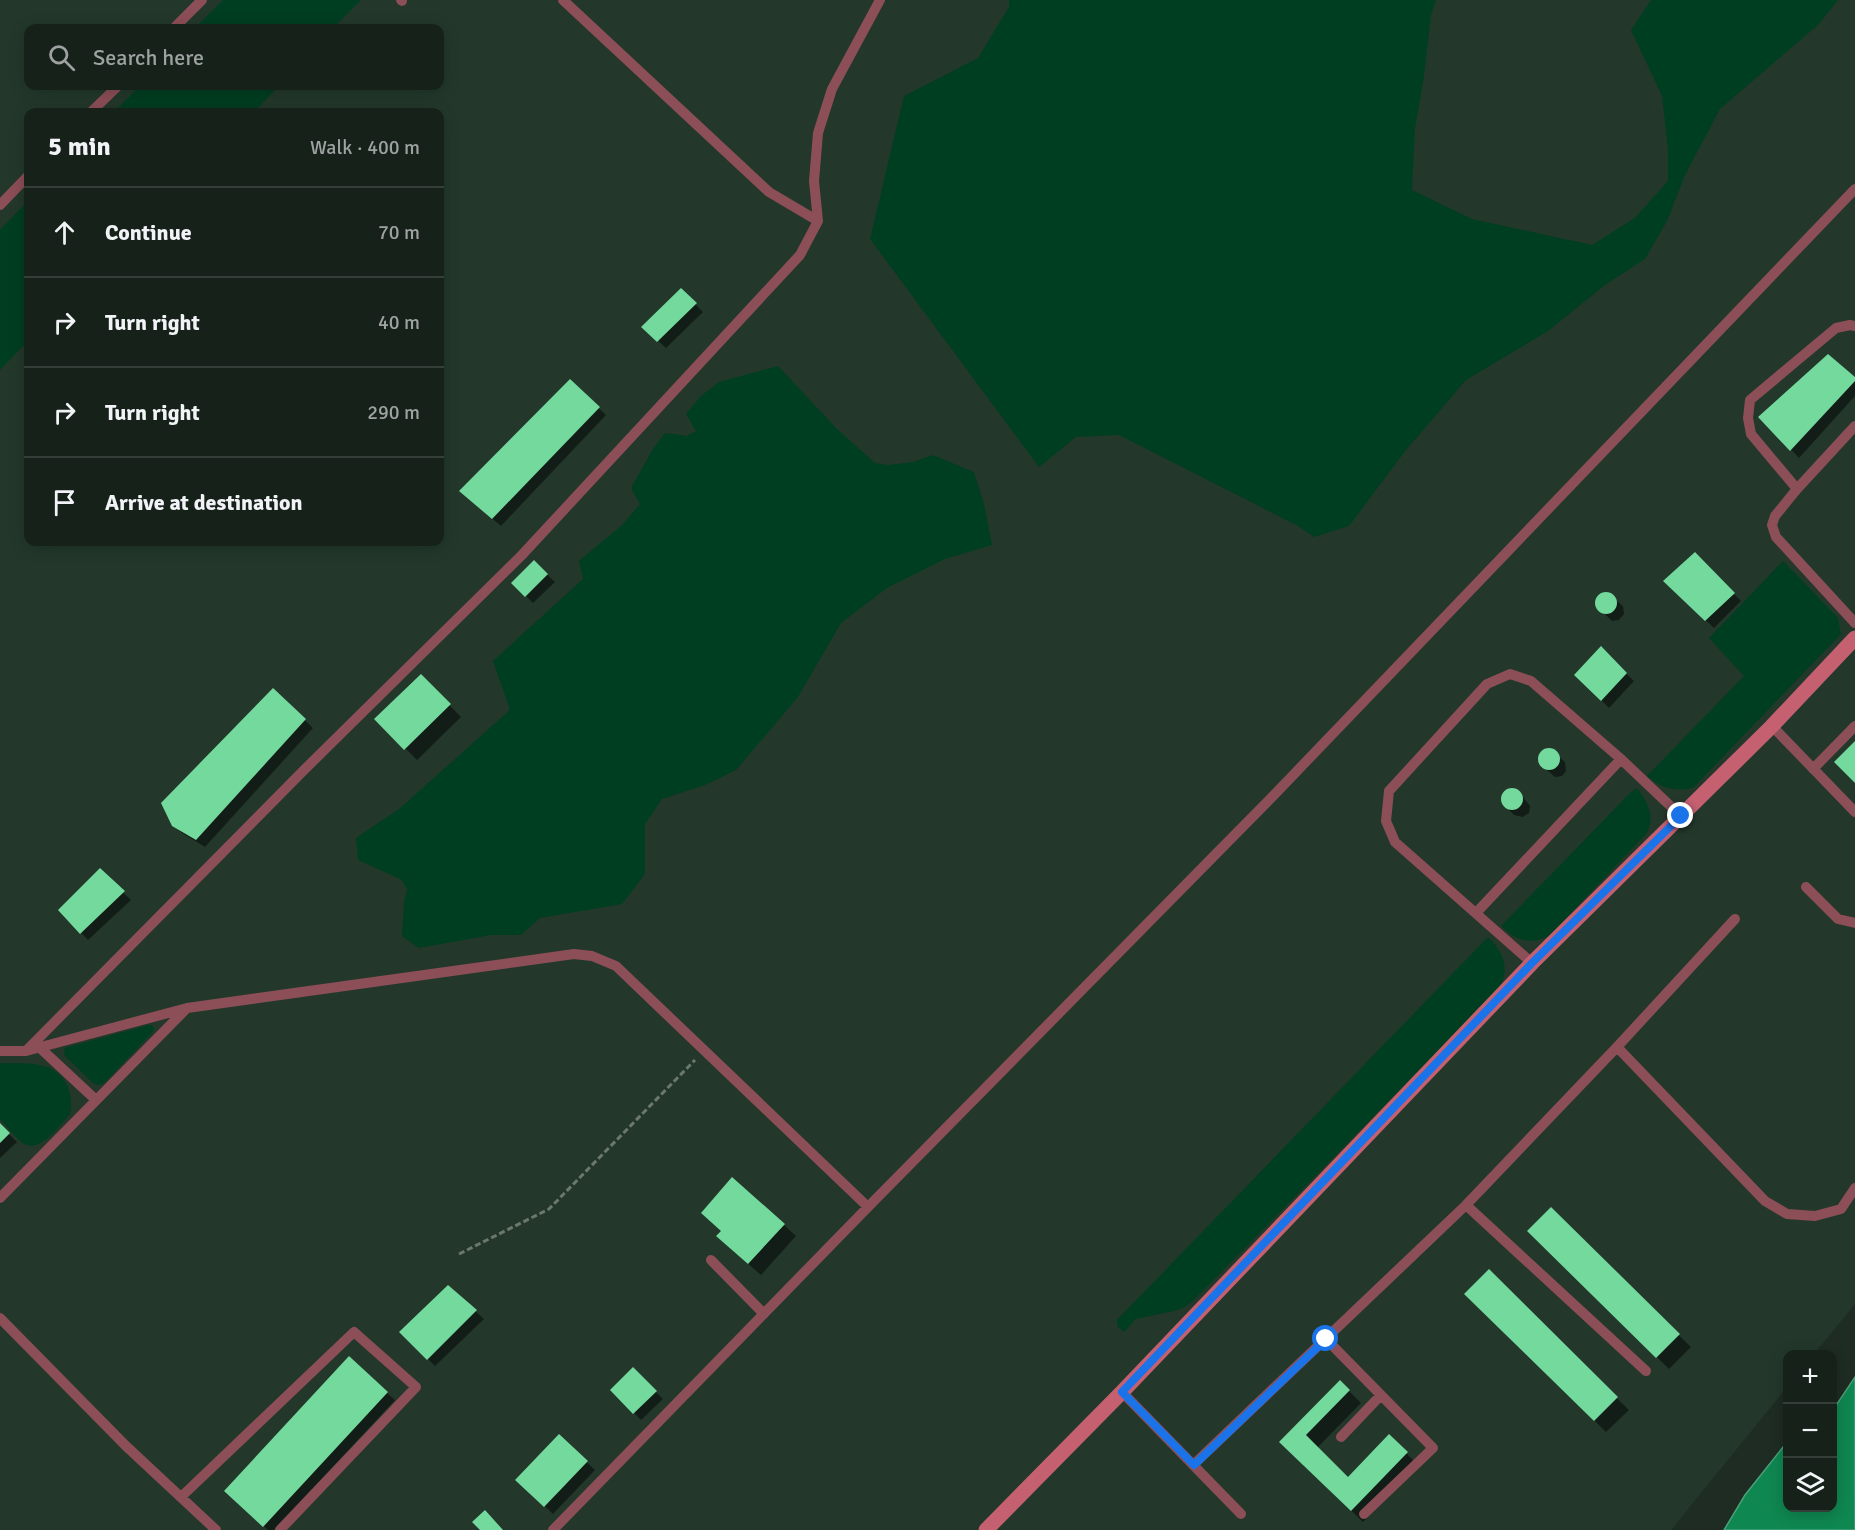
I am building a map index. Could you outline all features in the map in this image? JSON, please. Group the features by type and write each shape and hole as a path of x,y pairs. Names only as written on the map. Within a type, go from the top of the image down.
{"street":[{"path":"986,1530 1122,1392 1532,963 1772,726 1855,638"}],"lane":[{"path":"178,24 202,0"},
{"path":"564,0 769,192 818,221"},
{"path":"26,1051 304,770 521,556 800,255 818,221 814,181 818,133 832,89 880,0"},
{"path":"95,108 114,90"},
{"path":"0,205 24,180"},
{"path":"553,1530 1275,794 1855,189"},
{"path":"1797,489 1751,434 1748,418 1750,400 1836,328 1855,326"},
{"path":"1855,426 1797,489 1775,516 1772,525 1776,537 1855,623"},
{"path":"1532,963 1395,842 1386,821 1389,791 1487,684 1510,674 1531,681 1621,759 1681,816"},
{"path":"1772,726 1855,812"},
{"path":"1813,769 1855,726"},
{"path":"1476,913 1621,759"},
{"path":"1806,887 1838,920 1855,923"},
{"path":"1194,1465 1466,1205 1735,920"},
{"path":"0,1051 26,1051 187,1008 574,954 592,956 616,966 868,1207"},
{"path":"0,1198 187,1008"},
{"path":"39,1047 96,1100"},
{"path":"1617,1047 1765,1201 1787,1214 1815,1216 1841,1209 1855,1188"},
{"path":"1466,1205 1646,1371"},
{"path":"711,1260 764,1314"},
{"path":"0,1318 126,1446 216,1530"},
{"path":"181,1497 354,1332 416,1387 280,1530"},
{"path":"1326,1339 1433,1448 1364,1514"},
{"path":"1122,1392 1241,1514"},
{"path":"1341,1437 1381,1395"}],"path":[{"path":"459,1254 549,1209 705,1051"}],"shaded area":[{"path":"0,0 1855,0 1855,1304 1817,1350 1783,1350 1783,1392 1671,1530 0,1530"},
{"path":"223,0 361,0 337,24 199,24"},
{"path":"1009,0 1436,0 1431,15 1415,129 1412,190 1472,219 1592,245 1635,218 1668,181 1668,149 1662,96 1631,30 1651,0 1838,0 1819,24 1720,109 1685,175 1667,221 1645,259 1605,285 1548,331 1466,380 1406,450 1349,526 1314,537 1298,526 1119,435 1076,437 1039,467 870,239 904,96 978,58 1009,7"},
{"path":"136,90 275,90 258,108 118,108"},
{"path":"24,205 24,345 0,370 0,230"},
{"path":"778,366 837,429 875,463 889,465 913,462 933,455 974,472 984,504 992,545 945,559 887,588 841,623 798,697 736,770 705,785 662,799 645,824 645,874 622,904 540,918 521,935 491,935 419,948 402,936 407,889 402,880 358,860 356,838 399,809 510,710 493,661 583,579 579,561 622,525 640,504 631,488 665,433 687,436 696,431 686,414 701,396 719,382"},
{"path":"1783,561 1838,618 1841,634 1694,787 1681,790 1658,784 1647,776 1744,676 1709,638"},
{"path":"1637,788 1649,809 1650,820 1647,833 1549,936 1542,939 1524,940 1512,935 1501,926 1631,792"},
{"path":"1488,937 1498,948 1505,967 1500,987 1196,1298 1185,1307 1174,1311 1136,1319 1124,1332 1117,1326 1117,1320"},
{"path":"152,1025 154,1029 152,1033 103,1084 93,1083 65,1056 64,1049 68,1047"},
{"path":"0,1063 43,1066 57,1073 67,1084 71,1099 70,1114 56,1131 37,1145 24,1144 0,1119"},
{"path":"1855,1377 1855,1530 1724,1530 1745,1495 1783,1447 1783,1512 1837,1512 1837,1404"}],"building":[{"path":"681,288 697,303 657,342 641,327"},
{"path":"1828,354 1855,377 1855,381 1790,451 1758,417"},
{"path":"570,379 600,407 492,519 459,491"},
{"path":"1695,552 1735,593 1705,621 1663,581"},
{"path":"534,560 548,574 525,597 511,583"},
{"path":"1606,592 1614,595 1617,603 1614,611 1606,614 1598,611 1595,603 1598,595"},
{"path":"1601,646 1627,673 1601,701 1574,675"},
{"path":"421,674 451,704 404,750 374,719"},
{"path":"273,688 306,719 196,840 172,826 161,803"},
{"path":"1855,741 1855,783 1834,762"},
{"path":"1549,748 1557,751 1560,759 1557,767 1549,770 1541,767 1538,759 1541,751"},
{"path":"1512,788 1520,791 1523,799 1520,807 1512,810 1504,807 1501,799 1504,791"},
{"path":"100,868 125,891 80,934 58,910"},
{"path":"0,1123 10,1133 0,1143"},
{"path":"732,1177 785,1224 748,1264 716,1236 721,1231 701,1213"},
{"path":"1551,1207 1680,1334 1656,1358 1527,1231"},
{"path":"1489,1269 1618,1397 1594,1421 1464,1294"},
{"path":"448,1285 477,1310 427,1360 399,1332"},
{"path":"349,1356 388,1392 263,1527 224,1491"},
{"path":"633,1367 657,1391 633,1414 610,1390"},
{"path":"1340,1380 1350,1390 1306,1435 1348,1477 1389,1434 1408,1452 1351,1511 1279,1442"},
{"path":"559,1434 588,1461 544,1507 515,1480"},
{"path":"485,1510 503,1530 480,1530 472,1522"}],"route":[{"path":"1326,1339 1194,1465 1122,1392 1532,963 1681,816"}]}
